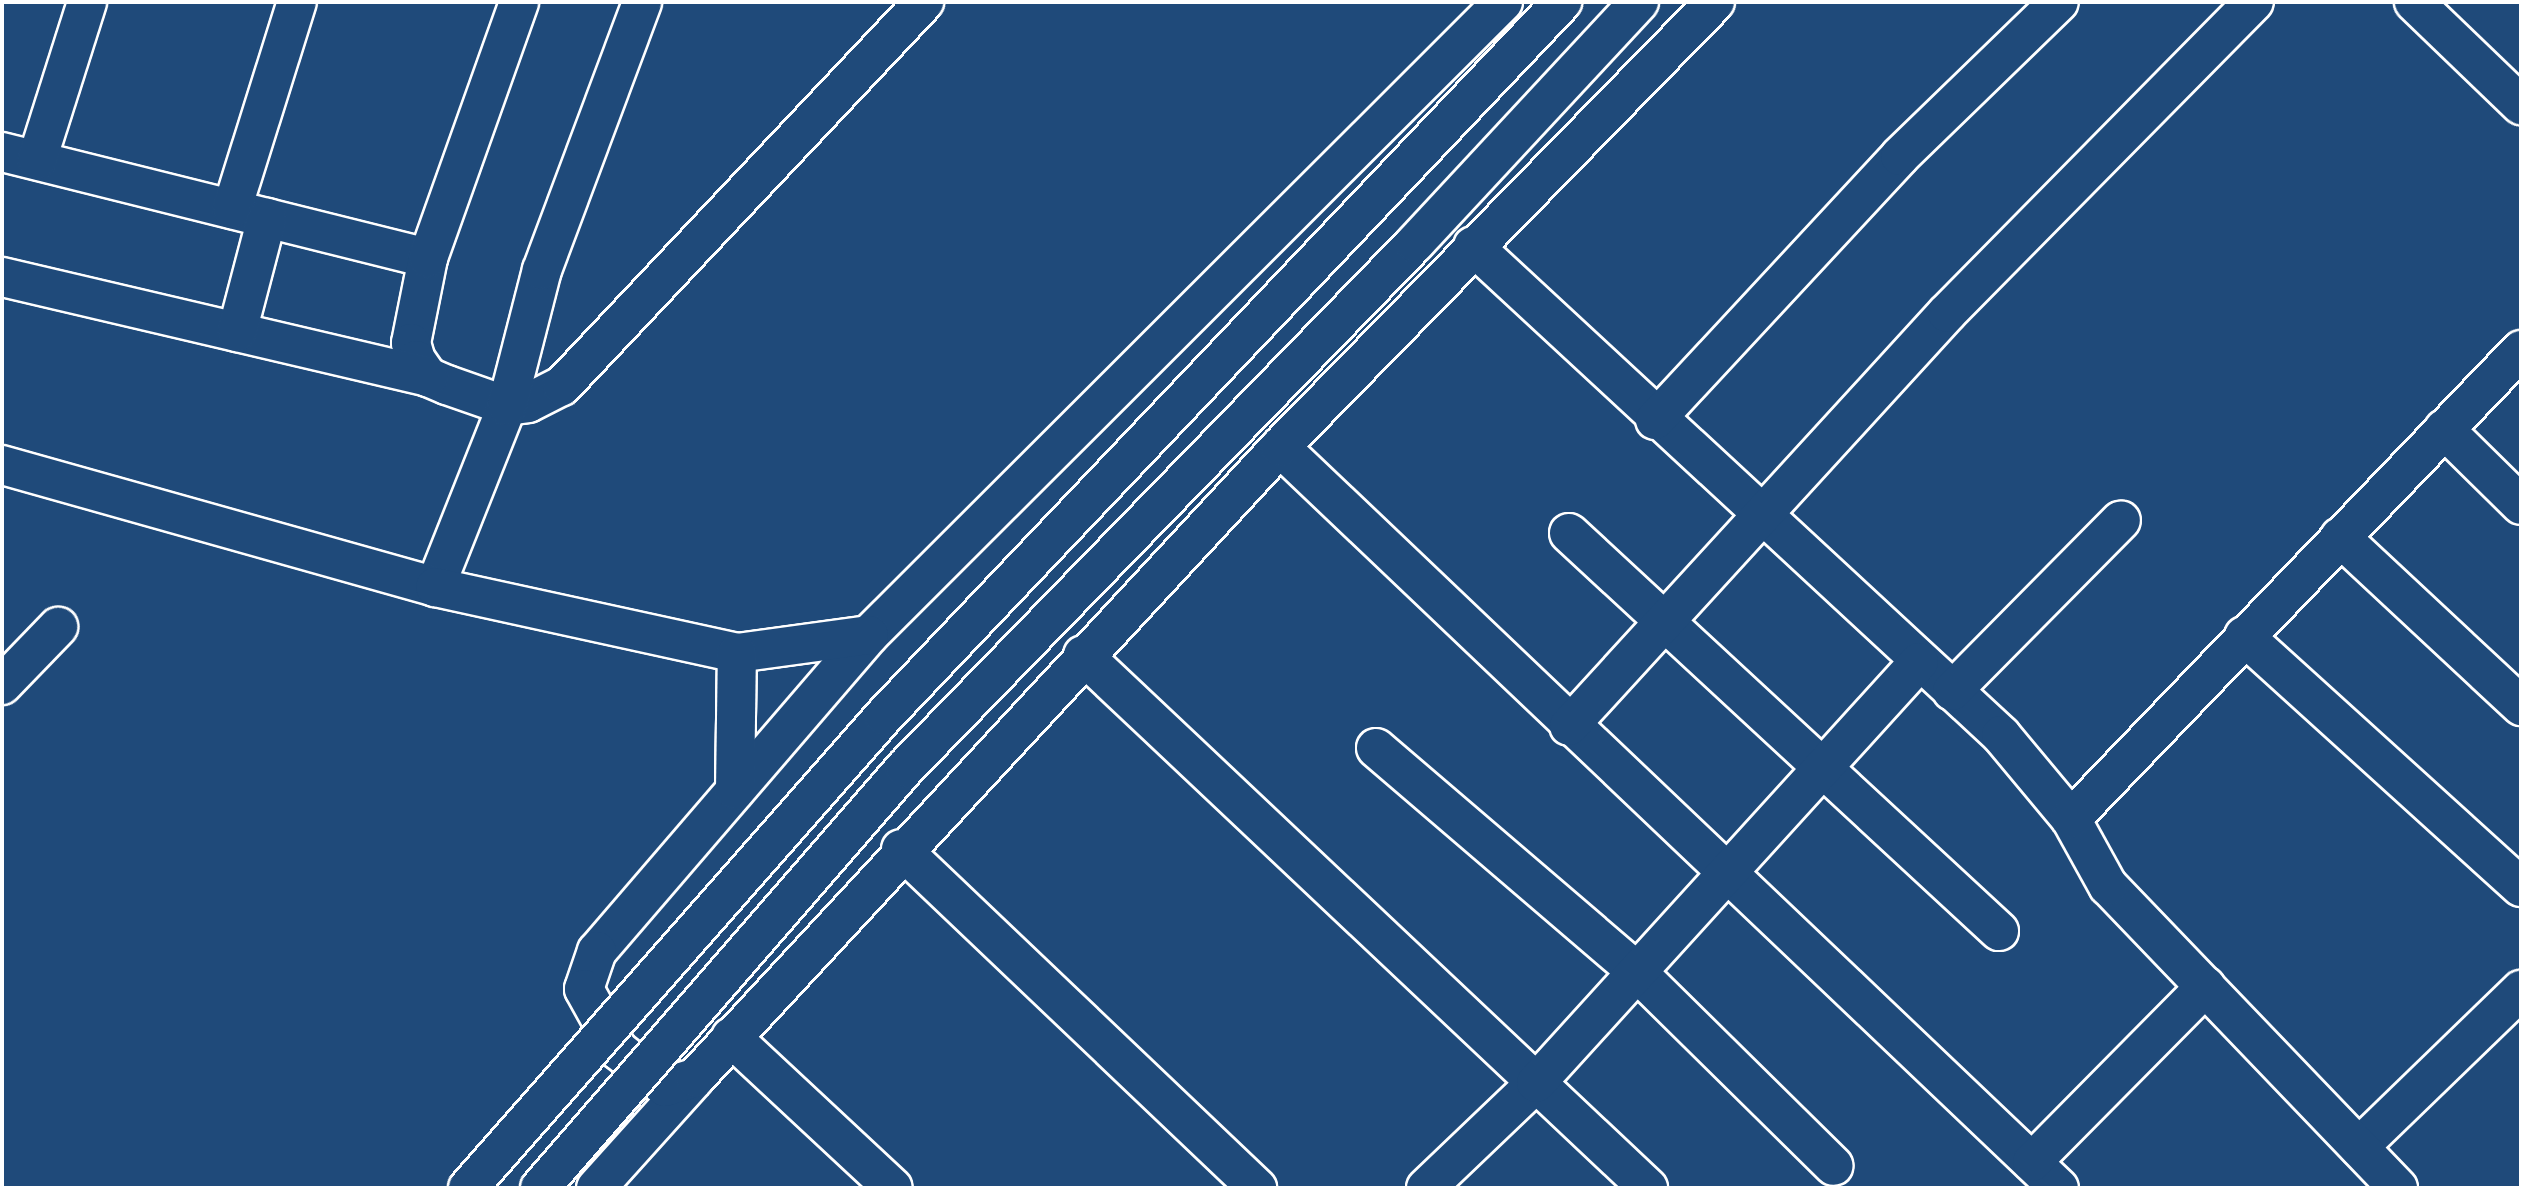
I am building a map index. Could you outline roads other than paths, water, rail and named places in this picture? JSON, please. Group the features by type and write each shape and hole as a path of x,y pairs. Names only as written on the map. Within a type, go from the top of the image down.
{"street":[{"path":"87,2 19,156 428,258"},
{"path":"237,332 249,213 297,2"},
{"path":"428,377 411,343 428,258 519,2"},
{"path":"435,587 507,406 542,270 642,2"},
{"path":"2,277 428,377 507,406 562,386 924,2"},
{"path":"695,1078 665,1087 618,1050 584,989 597,951 869,635 1503,2"},
{"path":"468,1188 884,716 1562,2"},
{"path":"540,1188 905,768 1415,243 1639,2"},
{"path":"604,1185 731,1037 901,849 1083,655 1473,246 1715,2"},
{"path":"1655,420 1900,156 2059,2"},
{"path":"1569,726 1947,313 2254,2"},
{"path":"2414,2 2521,105"},
{"path":"1473,246 1655,420 1952,691 2044,780 2071,818 2108,886 2398,1188"},
{"path":"2071,818 2521,350"},
{"path":"2444,429 2521,505"},
{"path":"1280,447 1569,726 1730,869 2059,1188"},
{"path":"2,465 435,587 737,653 869,635"},
{"path":"1952,691 2120,520"},
{"path":"1569,533 1820,771 1999,931"},
{"path":"2340,537 2521,706"},
{"path":"2,685 58,627"},
{"path":"2244,636 2521,887"},
{"path":"735,790 737,653"},
{"path":"1083,655 1648,1188"},
{"path":"1426,1188 1536,1083 1919,662"},
{"path":"1376,748 1637,971 1834,1166"},
{"path":"901,849 1257,1188"},
{"path":"2032,1162 2206,986"},
{"path":"2360,1147 2521,990"},
{"path":"731,1037 893,1188"}]}
